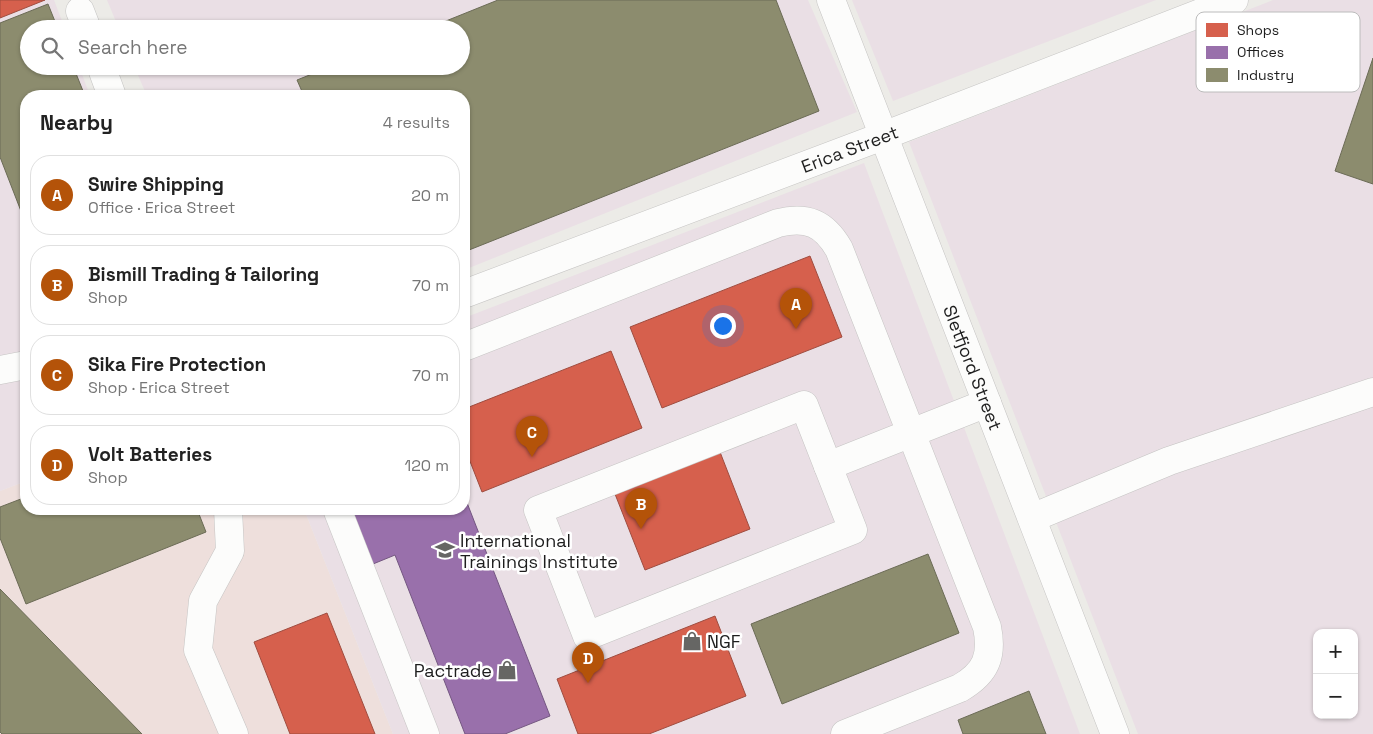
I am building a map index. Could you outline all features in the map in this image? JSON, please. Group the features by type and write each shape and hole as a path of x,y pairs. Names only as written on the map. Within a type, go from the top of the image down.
{"street":[{"name":"Sletfjord Street","path":"831,0 1116,734"},
{"name":"Erica Street","path":"1203,12 1234,0"},
{"name":"Erica Street","path":"470,292 883,136 1196,15"},
{"path":"104,75 110,90"},
{"path":"470,345 778,223 792,220 807,221 821,227 832,237 839,250 987,627 990,641 988,656 982,669 972,681 960,688 845,734"},
{"path":"0,370 20,366"},
{"path":"1032,518 1169,461 1373,392"},
{"path":"828,466 987,403"},
{"path":"804,405 828,466 853,530 587,636 538,510 804,405"},
{"path":"228,515 230,551 203,601 198,650 234,734"},
{"path":"339,515 425,734"}],"shaded area":[{"path":"45,0 54,0 62,20 20,20 20,75 82,75 88,90 20,90 20,483 0,491 0,18"},
{"path":"107,0 808,0 857,112 470,268 470,90 144,90 138,75 470,75 470,20 115,20"},
{"path":"852,0 1156,0 893,101"},
{"path":"1273,0 1373,0 1373,734 1138,734 909,142 1196,30 1196,92 1360,92 1360,12 1242,12"},
{"path":"864,163 1080,734 393,734 306,515 470,515 470,316"},
{"path":"20,483 20,515 306,515 393,734 0,734 0,491"}],"building: Shops":[{"path":"0,0 45,0 0,18"},
{"path":"810,256 842,337 662,408 630,327"},
{"path":"611,351 642,428 482,492 470,461 470,407"},
{"path":"720,452 750,529 645,570 615,494"},
{"path":"327,613 375,734 290,734 254,642"},
{"path":"715,616 746,696 649,734 578,734 557,679"}],"building: Offices":[{"path":"470,510 550,716 505,734 465,734 395,555 373,564 353,515 470,515"}],"building: Industry":[{"path":"498,0 776,0 819,111 470,250 470,90 301,90 297,80 310,75 470,75 470,20 448,20"},
{"path":"48,4 54,20 20,20 20,75 77,75 83,90 20,90 20,209 0,157 0,23"},
{"path":"1373,58 1373,184 1335,171"},
{"path":"20,499 20,515 199,515 206,532 26,604 0,538 0,507"},
{"path":"928,554 959,633 782,704 751,624"},
{"path":"0,589 142,734 2,734 0,732"},
{"path":"1029,691 1046,734 963,734 958,720"}],"place":[{"name":"Swire Shipping","path":"796,329"},
{"name":"Sika Fire Protection","path":"532,457"},
{"name":"Bismill Trading & Tailoring","path":"641,529"},
{"name":"International Trainings Institute","path":"445,550"},
{"name":"NGF","path":"692,641"},
{"name":"Pactrade","path":"507,670"},
{"name":"Volt Batteries","path":"588,683"}]}
